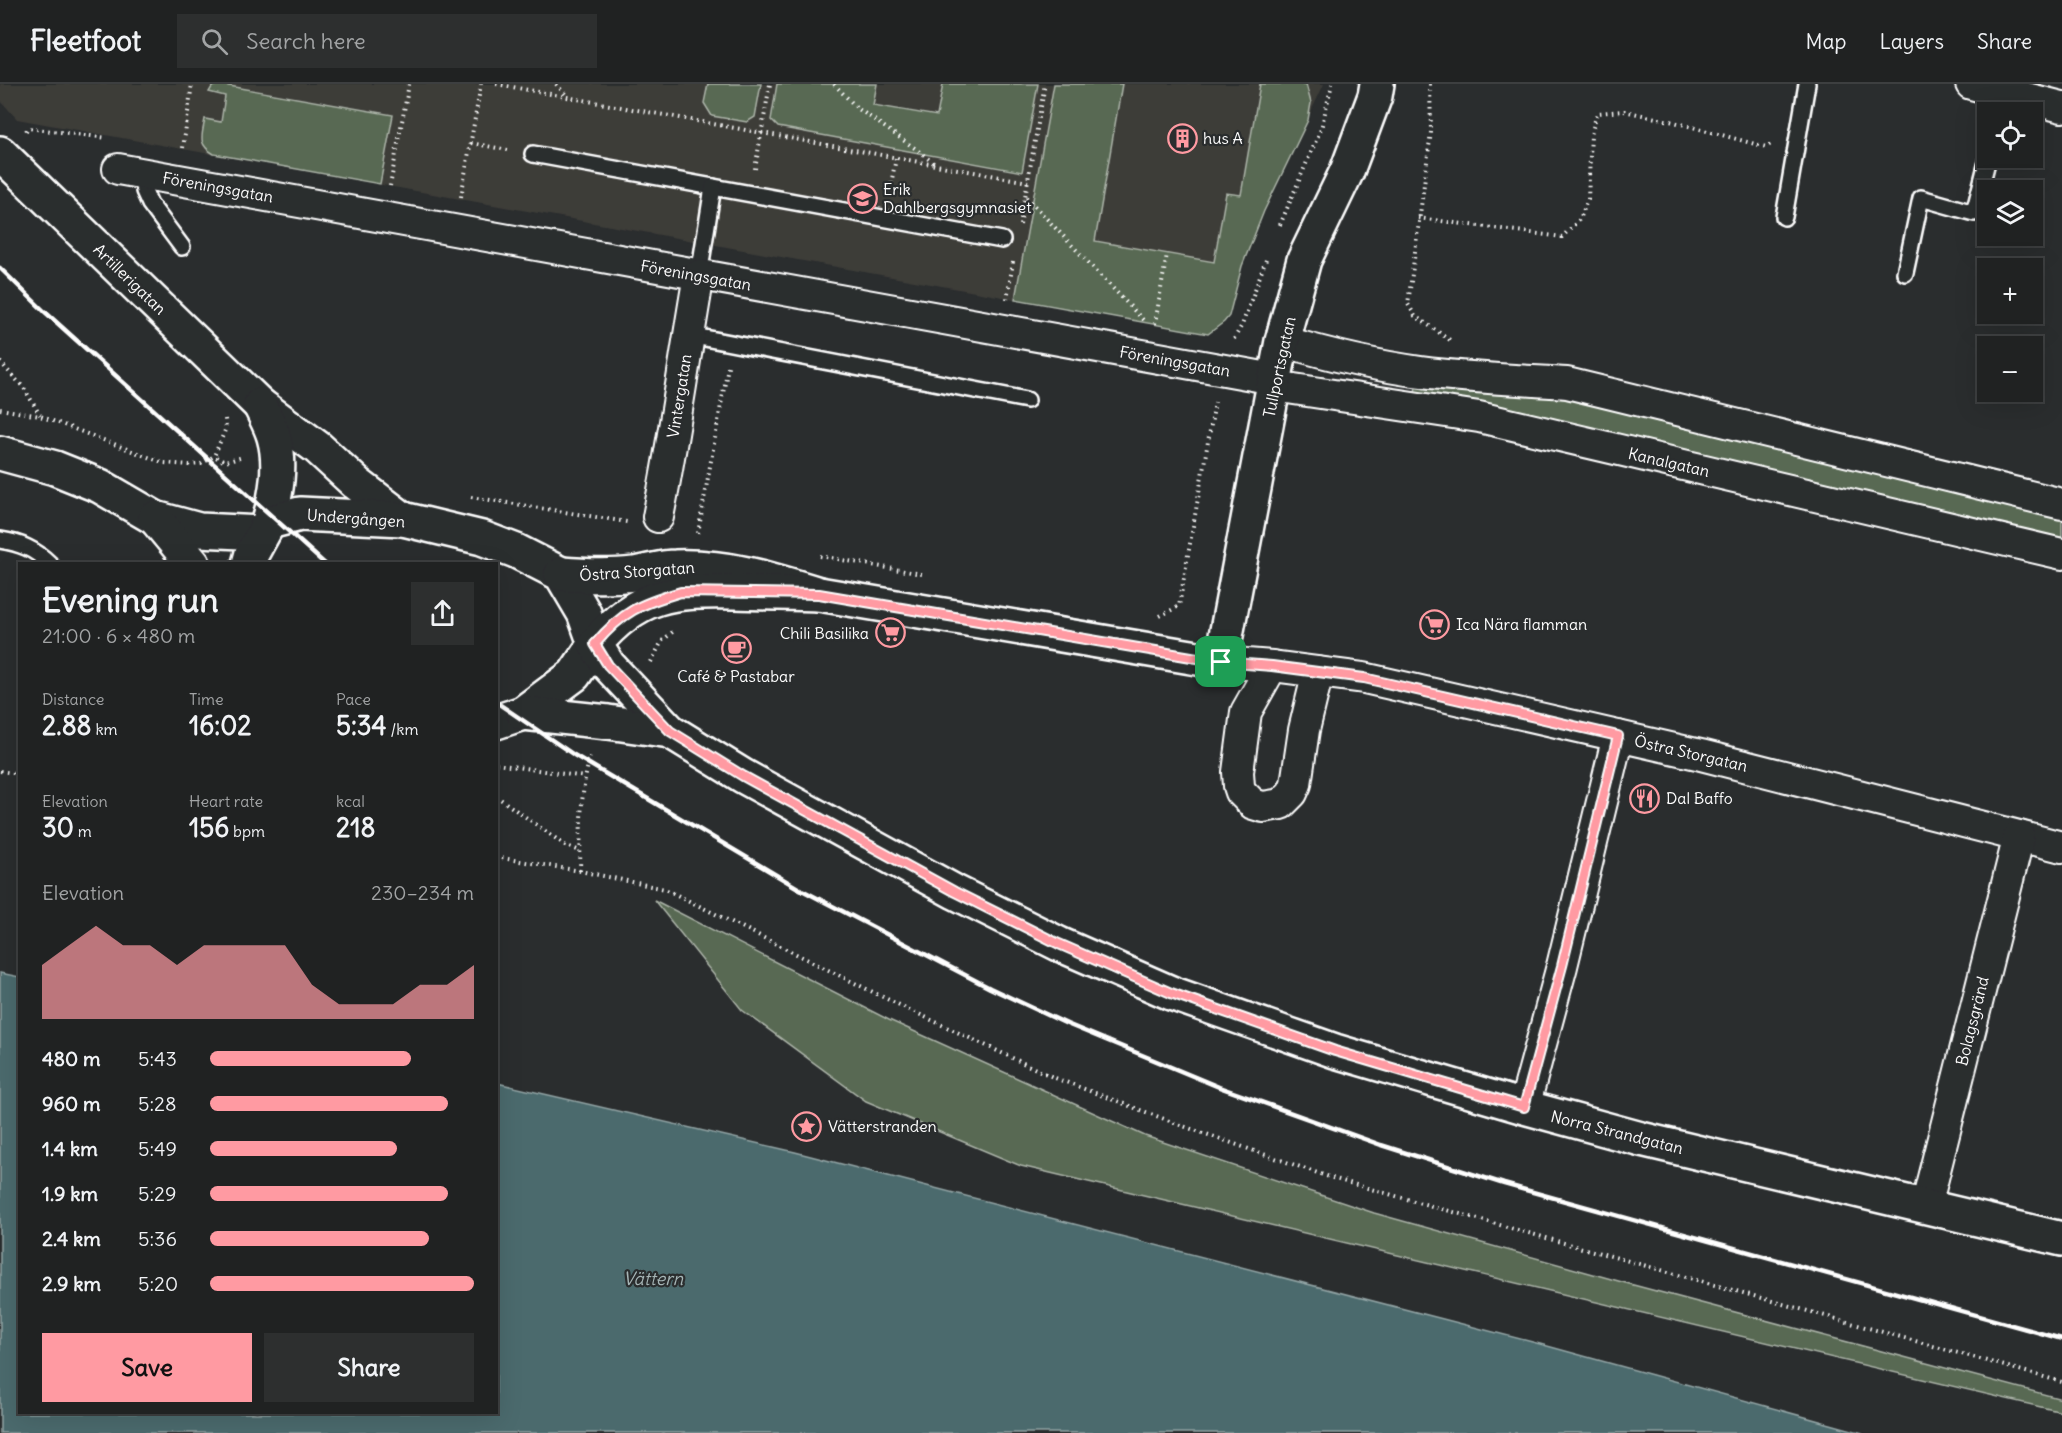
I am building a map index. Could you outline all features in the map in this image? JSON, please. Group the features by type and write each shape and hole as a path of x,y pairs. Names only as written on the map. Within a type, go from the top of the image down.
{"street":[{"name":"Tullportsgatan","path":"1221,662 1282,341 1304,260 1347,171 1375,96 1377,84"},
{"path":"1971,84 2000,102"},
{"path":"2043,106 2062,107"},
{"name":"Artillerigatan","path":"12,143 260,405 318,448 356,483 403,519"},
{"name":"Föreningsgatan","path":"130,171 1002,330 1274,382"},
{"name":"Vintergatan","path":"657,516 670,455 699,276"},
{"path":"1282,341 1316,351 1418,372 1567,383 2062,504"},
{"name":"Kanalgatan","path":"1274,382 1479,417 2062,554"},
{"name":"Artillerigatan","path":"260,405 273,436 278,461 275,497 266,528"},
{"path":"0,453 55,468 100,486 155,518 199,530 266,528 250,562"},
{"name":"Undergången","path":"266,528 300,514 403,519 482,538 516,551 561,574"},
{"path":"155,518 191,562"},
{"name":"Östra Storgatan","path":"561,574 601,576 672,567 703,567 754,574 819,594 1221,662 1364,678 1701,755 2062,847"},
{"path":"510,718 574,675 595,644 584,613 561,574"},
{"name":"Östra Storgatan","path":"595,644 611,625 629,611 646,602 681,592 819,594"},
{"name":"Norra Strandgatan","path":"595,644 608,665 670,731 743,776 955,892 1114,970 1171,993 1335,1051 1524,1107 1641,1139 2062,1239"},
{"path":"1272,666 1246,712 1238,772 1241,792 1253,804 1263,807 1281,804 1292,793 1296,784 1304,730 1318,672"},
{"name":"Norra Strandgatan","path":"510,718 608,722 670,731"},
{"path":"1524,1107 1562,966 1618,736"},
{"name":"Bolagsgränd","path":"1926,1206 2019,836"}],"lane":[{"path":"1784,217 1807,84"},
{"path":"533,154 1002,240"},
{"path":"1905,273 1921,198 1974,213 1985,168"},
{"path":"130,171 150,204 182,247"},
{"path":"699,276 714,187"},
{"path":"688,335 1027,399"},
{"path":"0,540 20,544 48,562"}],"path":[{"path":"183,152 192,84"},
{"path":"384,218 410,84"},
{"path":"456,231 481,84"},
{"path":"496,84 1028,182"},
{"path":"556,84 567,97"},
{"path":"750,193 770,84"},
{"path":"834,84 857,108 937,166"},
{"path":"1019,231 1045,84"},
{"path":"1279,228 1321,129 1332,84"},
{"path":"1430,84 1431,132 1407,304 1415,316 1446,339 1456,343"},
{"path":"1418,218 1562,237 1580,219 1588,199 1591,135 1597,113 1624,111 1766,147 1777,140"},
{"path":"12,143 28,128 111,138"},
{"path":"471,143 533,154"},
{"path":"884,219 896,158"},
{"path":"1025,196 1146,323"},
{"path":"1225,344 1234,339 1242,325 1269,249"},
{"path":"1002,330 1015,253"},
{"path":"1154,331 1167,254"},
{"path":"0,362 24,388 40,416"},
{"path":"1150,614 1162,616 1179,606 1216,399"},
{"path":"0,409 40,416 164,463 201,464 214,456"},
{"path":"467,497 628,523"},
{"path":"698,534 708,536"},
{"path":"813,555 929,575"},
{"path":"498,764 585,777 579,828 580,871"},
{"path":"0,771 18,774"},
{"path":"498,797 565,845 580,851"},
{"path":"498,857 580,871 665,889 891,1001 1055,1078 1335,1179 2062,1382"}],"shaded area":[{"name":"Erik Dahlbergsgymnasiet","path":"0,84 1324,84 1264,211 1242,266 1229,316 1208,334 17,119 0,100"}],"green space":[{"path":"218,84 393,115 380,184 214,154 205,147 202,135 205,119 221,122 225,96 209,92"},
{"path":"708,84 761,84 755,117 747,122 712,116 704,103"},
{"path":"777,84 877,84 873,105 937,116 943,84 1038,84 1022,172 778,127 771,120"},
{"path":"1054,84 1122,84 1095,241 1214,262 1226,193 1241,195 1260,84 1306,84 1311,103 1308,120 1264,211 1242,266 1229,316 1208,334 1015,299"},
{"path":"1418,372 1489,379 2062,504 2062,554 1413,407"},
{"path":"654,900 889,1020 1145,1136 1374,1213 1622,1282 2062,1399 2062,1412 1021,1166 866,1101 742,1010"}],"water":[{"name":"Vättern","path":"0,973 18,977 18,1414 498,1414 498,1083 795,1152 1540,1344 1863,1433 0,1433"}],"railway":[{"path":"0,268 44,311 323,562"},
{"path":"498,703 574,755 798,888 990,988 1067,1024 1219,1087 1381,1145 1504,1184 2062,1339"}],"place":[{"name":"hus A","path":"1182,138"},
{"name":"Erik Dahlbergsgymnasiet","path":"862,198"},
{"name":"Ica Nära flamman","path":"1435,624"},
{"name":"Chili Basilika","path":"890,633"},
{"name":"Café & Pastabar","path":"736,648"},
{"name":"Dal Baffo","path":"1645,798"},
{"name":"Vätterstranden","path":"807,1126"}],"route":[{"path":"681,592 819,594 1221,662 1364,678 1618,736 1562,966 1524,1107 1335,1051 1171,993 1059,944 955,892 743,776 670,731 608,665 595,644 611,625 629,611 646,602 681,592"}]}
